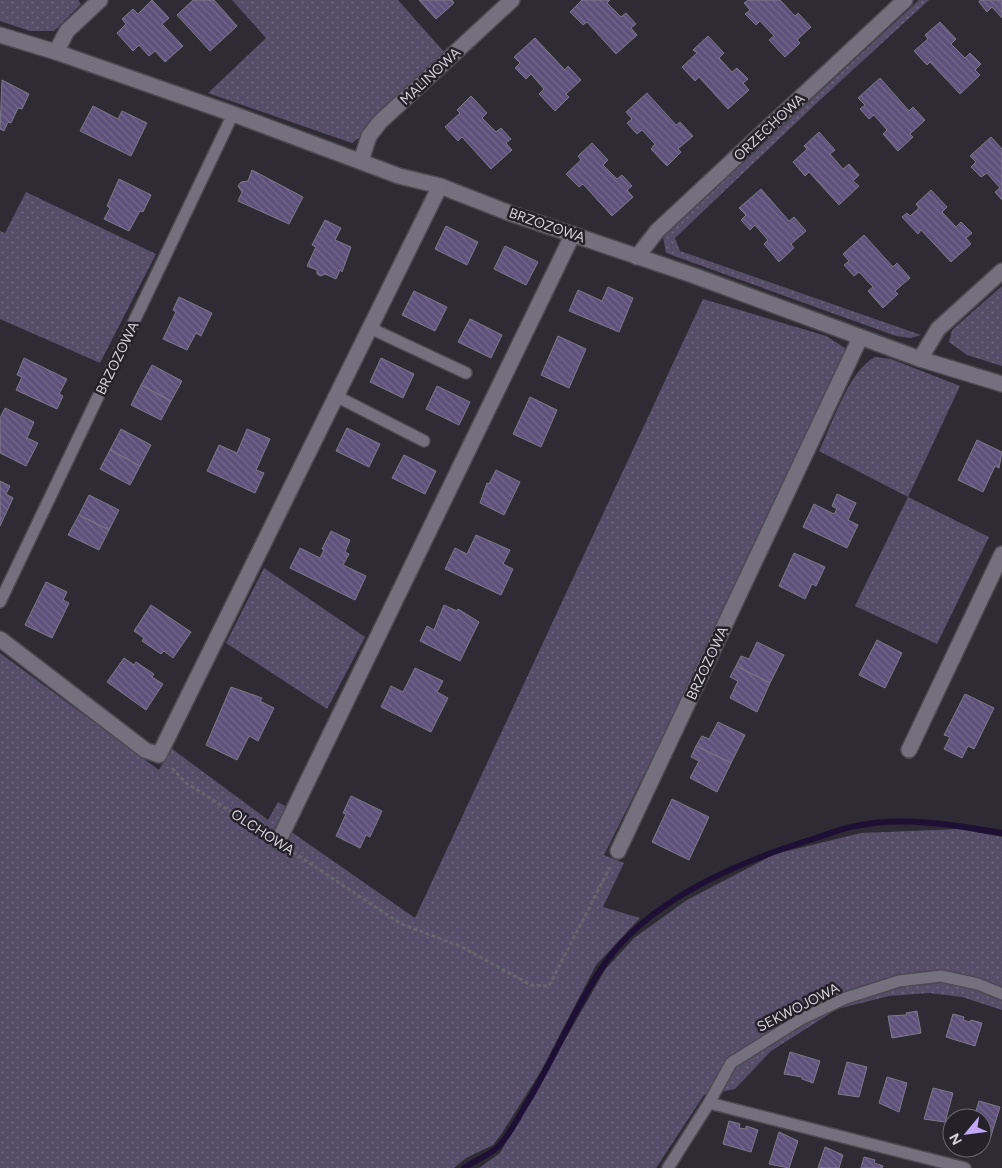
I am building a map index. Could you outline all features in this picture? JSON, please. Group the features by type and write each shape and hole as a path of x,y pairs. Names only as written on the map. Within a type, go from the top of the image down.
{"street":[{"path":"56,52 67,31 100,0"},
{"name":"MALINOWA","path":"361,161 370,136 380,122 512,0"},
{"name":"ORZECHOWA","path":"637,258 657,231 906,0"},
{"name":"BRZOZOWA","path":"0,35 56,52 233,114 399,176 440,186 637,258 695,276 920,359 1002,384"},
{"path":"0,639 145,750 159,755 440,186"},
{"path":"278,842 573,234"},
{"path":"920,359 938,329 1002,270"},
{"name":"BRZOZOWA","path":"618,851 860,338"},
{"path":"909,750 1002,554"}],"lane":[{"name":"BRZOZOWA","path":"0,602 233,114"},
{"path":"370,328 466,373"},
{"path":"336,396 424,441"},
{"name":"SEKWOJOWA","path":"668,1168 709,1103 730,1063 801,1019 846,998 899,981 941,976 978,984 1002,994"},
{"path":"709,1103 965,1168"}],"path":[{"name":"OLCHOWA","path":"159,755 184,782 401,924 460,946 531,985 549,986 618,851"}],"shaded area":[{"path":"0,0 78,0 81,4 54,31 30,31 0,21"},
{"path":"232,0 398,0 444,52 364,128 359,138 352,143 208,93 266,38"},
{"path":"919,0 929,0 819,101 675,238 680,251 921,335 911,338 896,336 666,253 663,237"},
{"path":"26,192 156,254 100,363 0,319 0,231 5,233"},
{"path":"1002,286 1002,366 967,355 949,342 952,330"},
{"path":"703,299 826,336 845,348 842,366 723,617 604,855 624,863 603,907 640,918 596,965 541,1071 493,1145 466,1158 454,1168 0,1168 0,653 159,770 171,748 268,820 278,802 299,814 290,831 415,918"},
{"path":"875,357 891,359 960,386 908,497 819,451 849,386 857,374"},
{"path":"908,497 989,537 937,644 855,606"},
{"path":"264,568 365,637 327,709 226,643"},
{"path":"959,829 1002,837 1002,1010 962,997 929,993 889,996 837,1009 771,1051 735,1089 704,1095 656,1168 479,1168 500,1153 605,970 634,938 687,900 775,854 861,833"}],"building":[{"path":"152,0 169,18 162,24 183,46 165,62 155,51 149,56 139,45 133,51 117,33 126,24 122,19 133,9 138,14"},
{"path":"193,0 214,0 237,26 210,51 177,15"},
{"path":"419,0 452,0 454,3 436,19"},
{"path":"582,0 610,0 607,3 621,17 626,13 636,24 631,28 637,35 616,54 587,22 583,25 570,12"},
{"path":"748,0 780,0 795,16 798,13 811,27 797,40 800,43 785,57 769,40 774,36 760,21 756,25 745,14 750,10 744,3"},
{"path":"980,0 1002,0 1002,18 992,7 987,12 979,2"},
{"path":"940,22 956,39 951,44 965,58 970,53 981,64 975,70 980,75 960,94 930,62 927,65 914,51 928,39 925,35"},
{"path":"708,36 724,53 719,58 732,72 737,68 748,79 743,83 749,90 728,109 699,77 695,81 682,67 697,53 693,50"},
{"path":"535,38 565,70 568,66 581,80 566,94 569,97 555,111 539,94 544,89 531,74 526,79 515,68 520,63 514,57"},
{"path":"880,78 909,111 913,107 925,120 910,134 913,137 898,151 883,134 887,130 874,115 869,119 860,109 865,105 858,98"},
{"path":"2,80 29,94 22,109 18,108 11,123 8,122 4,131 0,129"},
{"path":"647,93 676,125 680,122 693,136 678,149 681,152 667,166 651,149 655,144 642,130 637,134 627,123 632,119 626,112"},
{"path":"471,96 487,113 482,118 496,132 501,128 511,139 506,143 512,150 491,169 462,137 458,141 445,127 460,113 457,110"},
{"path":"93,106 118,119 122,111 147,123 131,156 80,131"},
{"path":"819,132 835,150 830,154 843,169 849,164 859,175 853,181 859,186 839,205 809,172 805,176 793,162 807,149 804,146"},
{"path":"991,137 1002,149 1002,200 995,192 1000,188 987,173 981,177 971,167 976,162 970,156"},
{"path":"592,143 608,160 603,165 617,179 622,175 632,186 627,190 633,197 612,216 583,184 579,187 566,174 581,160 578,156"},
{"path":"252,170 303,197 289,224 238,201 242,192 238,186 241,182 248,181"},
{"path":"119,179 151,195 143,212 140,211 129,231 104,219 110,208 107,206"},
{"path":"761,189 789,221 794,217 806,231 791,244 794,248 779,262 764,244 768,240 755,225 750,230 741,220 746,215 739,208"},
{"path":"931,190 947,207 942,212 956,227 961,222 972,233 966,238 971,244 951,262 921,230 918,234 902,217 907,213 910,216 919,208 916,204"},
{"path":"325,220 341,228 335,240 351,247 342,272 340,270 336,279 325,274 321,276 317,274 317,270 307,266 316,247 312,245"},
{"path":"446,226 478,242 467,265 435,249"},
{"path":"864,235 893,267 897,263 910,278 895,291 898,294 883,308 868,291 873,287 859,272 854,276 844,265 849,261 843,254"},
{"path":"505,246 538,262 526,285 494,269"},
{"path":"608,287 633,298 619,332 569,311 578,290 602,301"},
{"path":"414,291 447,307 435,331 402,315"},
{"path":"179,297 212,313 201,336 196,333 187,350 163,339 176,312 173,310"},
{"path":"470,319 502,335 491,358 458,342"},
{"path":"558,336 586,349 569,388 541,375"},
{"path":"24,358 67,379 59,394 63,396 57,409 16,390 22,377 17,375"},
{"path":"381,358 414,374 403,398 370,382"},
{"path":"152,365 182,381 171,401 141,385"},
{"path":"141,385 171,401 161,420 131,405"},
{"path":"437,386 470,402 459,425 426,409"},
{"path":"530,397 557,410 541,447 513,434"},
{"path":"5,408 34,422 27,438 38,443 26,466 0,453 0,418"},
{"path":"347,428 380,444 369,467 336,451"},
{"path":"121,429 151,445 140,466 110,450"},
{"path":"247,429 270,439 256,470 264,473 255,493 207,471 219,445 237,453"},
{"path":"977,440 1002,452 999,468 995,466 983,492 958,480"},
{"path":"110,450 140,466 130,485 100,469"},
{"path":"404,455 436,471 425,494 392,478"},
{"path":"496,470 520,482 504,515 480,503 487,483 489,484"},
{"path":"0,481 10,486 6,494 13,498 0,526"},
{"path":"837,494 856,503 848,520 858,525 847,548 803,527 814,504 834,514 837,509 832,506"},
{"path":"89,495 119,510 109,530 79,515"},
{"path":"79,515 109,530 99,550 68,535"},
{"path":"331,531 350,540 345,552 349,554 343,565 366,576 355,600 290,568 300,548 320,558 324,550 322,549"},
{"path":"476,535 510,550 503,564 513,569 501,595 445,569 455,548 467,554"},
{"path":"794,553 825,567 816,586 812,584 805,599 779,586"},
{"path":"46,582 67,592 63,600 69,603 52,638 25,625"},
{"path":"151,605 191,632 173,658 164,651 161,654 142,641 144,638 134,631"},
{"path":"444,605 457,611 458,609 479,622 460,661 420,641 427,626 434,630"},
{"path":"877,640 902,653 885,688 859,675"},
{"path":"757,642 784,655 770,683 736,666 741,656 749,659"},
{"path":"124,658 134,665 136,662 154,674 152,677 163,684 146,710 107,682"},
{"path":"736,666 770,683 757,712 730,698 738,681 730,677"},
{"path":"415,668 443,681 437,692 448,698 431,732 381,707 391,686 403,692"},
{"path":"231,687 262,698 260,701 274,708 258,741 249,736 237,760 206,745"},
{"path":"965,694 994,708 974,749 968,746 962,758 944,749 950,737 944,735"},
{"path":"718,722 745,735 731,763 696,746 702,736 709,739"},
{"path":"696,746 731,763 717,792 690,778 699,761 691,757"},
{"path":"351,796 382,811 370,837 366,835 360,848 336,836 346,814 343,813"},
{"path":"672,799 709,817 689,860 652,842"},
{"path":"917,1011 921,1033 892,1038 888,1016 907,1015 906,1013"},
{"path":"953,1014 964,1017 963,1020 982,1023 975,1046 946,1037"},
{"path":"790,1052 820,1061 813,1083 802,1079 802,1077 784,1074"},
{"path":"847,1062 867,1067 859,1097 838,1094"},
{"path":"887,1077 907,1083 899,1112 879,1103"},
{"path":"933,1088 953,1093 949,1108 942,1108 942,1122 924,1119"},
{"path":"979,1101 1000,1107 992,1133 992,1108 977,1108"},
{"path":"729,1121 740,1124 739,1128 746,1129 746,1126 758,1130 751,1152 723,1144"},
{"path":"779,1132 798,1141 789,1168 769,1164"},
{"path":"825,1147 843,1155 839,1168 818,1168"},
{"path":"864,1157 875,1160 874,1163 883,1166 882,1168 861,1168"}],"waterway":[{"path":"464,1168 491,1152 503,1142 534,1091 601,969 620,945 643,923 669,903 726,871 757,858 851,827 874,823 910,822 948,825 1002,833"}]}
